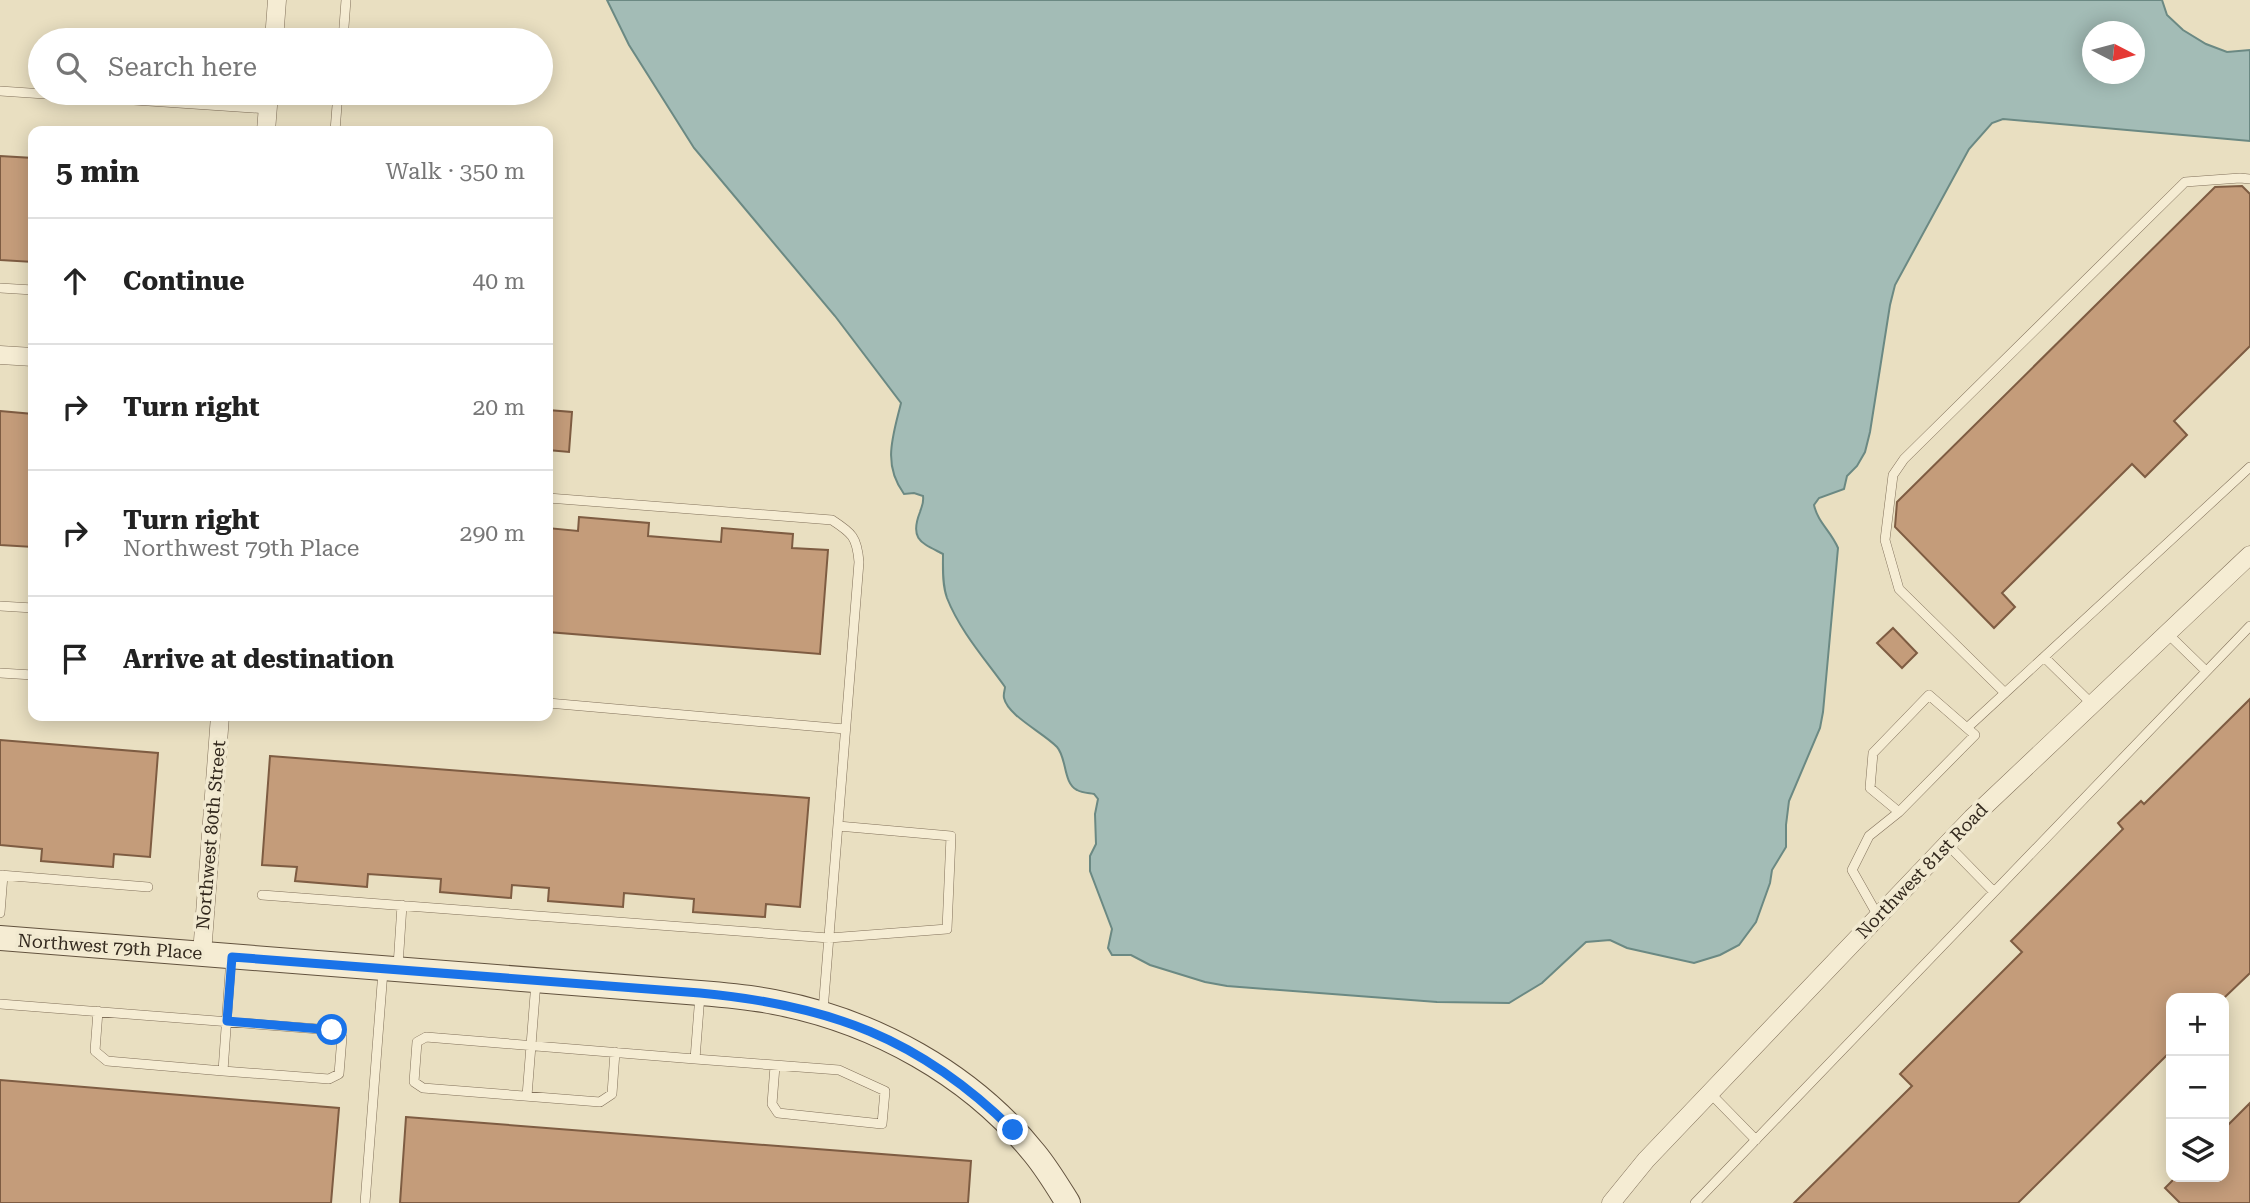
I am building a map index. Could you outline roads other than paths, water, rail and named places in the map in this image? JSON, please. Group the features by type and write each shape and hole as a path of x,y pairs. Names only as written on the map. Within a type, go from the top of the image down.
{"main road":[{"name":"Northwest 79th Place","path":"0,938 773,1001 866,1029 897,1043 964,1086 991,1108 1036,1154 1068,1203"}],"street":[{"path":"275,28 277,0"},
{"path":"267,126 269,105"},
{"path":"0,355 28,357"},
{"name":"Northwest 81st Road","path":"1611,1203 1646,1160 1947,844 2250,555"},
{"name":"Northwest 80th Street","path":"202,954 220,721"}],"lane":[{"path":"344,28 346,0"},
{"path":"0,91 28,92"},
{"path":"335,126 337,105"},
{"path":"2005,693 1899,589 1885,540 1893,475 1905,459 2185,182 2250,179"},
{"path":"0,288 28,290"},
{"path":"1967,728 2250,467"},
{"path":"553,498 832,520 850,532 857,545 859,562 823,1014"},
{"path":"0,606 28,608"},
{"path":"1695,1203 2250,626"},
{"path":"2167,634 2207,671"},
{"path":"2044,657 2092,704"},
{"path":"0,673 28,675"},
{"path":"1878,916 1852,870 1870,836 1899,812 1975,735 1928,695 1872,753 1870,788 1899,812"},
{"path":"553,703 845,729"},
{"path":"262,895 829,938 947,929 951,836 838,826"},
{"path":"1947,844 1994,892"},
{"path":"0,913 2,875 148,887"},
{"path":"365,1203 390,969 402,905"},
{"path":"223,1070 232,957"},
{"path":"527,1096 536,980"},
{"path":"695,1059 700,993"},
{"path":"0,1004 98,1011 227,1021 332,1030 342,1037 339,1074 329,1079 107,1061 95,1051 98,1011"},
{"path":"615,1052 612,1094 600,1102 423,1088 414,1082 417,1042 426,1037 531,1045 615,1052 775,1066 839,1070 885,1091 882,1124 778,1113 772,1104 775,1066"},
{"path":"1710,1093 1756,1140"}],"water":[{"path":"607,0 2162,0 2167,15 2183,30 2206,44 2227,52 2250,50 2250,141 2003,119 1992,123 1969,149 1895,285 1865,452 1847,476 1844,489 1819,498 1814,505 1818,517 1838,548 1823,712 1820,728 1789,801 1786,847 1772,870 1756,922 1739,945 1720,955 1694,963 1627,948 1610,940 1586,942 1542,983 1509,1003 1437,1002 1227,986 1150,965 1131,955 1112,955 1108,948 1112,929 1090,871 1090,856 1096,844 1095,814 1098,799 1094,794 1081,792 1073,787 1057,747 1019,718 1007,705 1005,687 952,610 944,587 943,554 924,543 917,535 917,521 923,496 904,494 893,472 891,450 901,403 835,316 694,148 629,45"}]}
